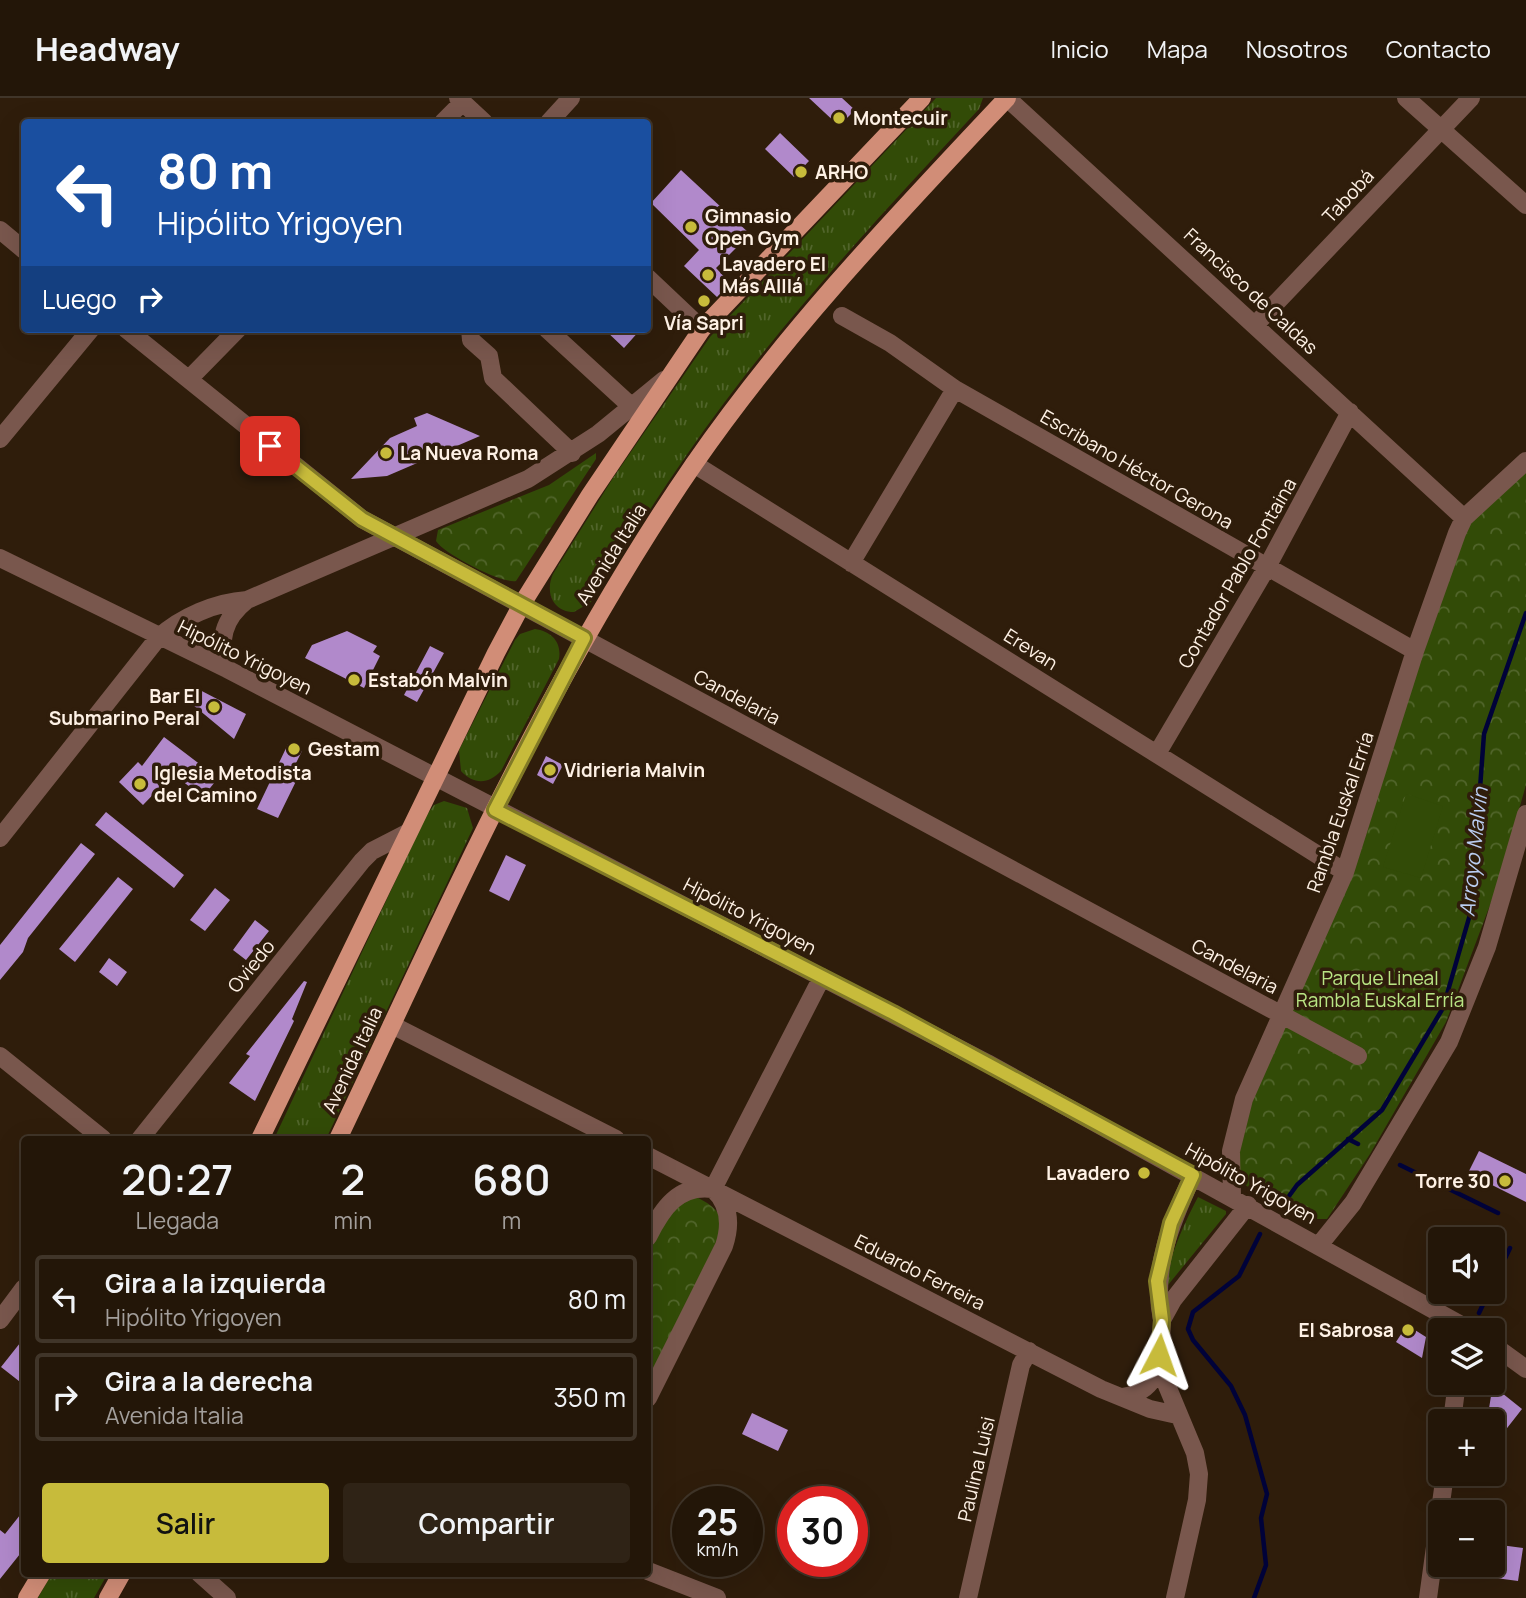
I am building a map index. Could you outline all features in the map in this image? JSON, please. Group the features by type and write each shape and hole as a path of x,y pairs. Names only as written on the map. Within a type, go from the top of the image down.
{"main road":[{"path":"261,1136 433,777 522,604 702,330 922,98"},
{"name":"Avenida Italia","path":"339,1136 495,810 584,638 694,464 755,380 822,299 1007,98"},
{"path":"27,1598 40,1577"},
{"path":"108,1598 120,1577"}],"street":[{"path":"552,119 571,98"},
{"name":"Francisco de Caldas","path":"1007,98 1464,517"},
{"path":"1406,98 1526,205"},
{"name":"Tabobá","path":"1256,324 1471,98"},
{"path":"445,119 460,100 481,119"},
{"path":"0,230 21,248"},
{"path":"651,281 702,330"},
{"name":"Escribano Héctor Gerona","path":"842,316 890,343 955,389 1415,651"},
{"path":"0,439 88,333"},
{"name":"Candelaria","path":"131,333 190,378 344,508 1357,1056"},
{"path":"190,378 234,333"},
{"path":"470,333 471,340 489,356 493,378 572,453"},
{"path":"551,333 632,408"},
{"path":"227,669 222,649 224,627 228,617 247,600 499,494 572,453 632,408 672,373"},
{"path":"851,563 955,389"},
{"name":"Contador Pablo Fontaina","path":"1158,752 1266,567 1350,412"},
{"name":"Rambla Euskal Erría","path":"1232,1197 1234,1133 1244,1098 1345,872 1415,651 1464,517 1526,461"},
{"name":"Erevan","path":"694,464 1158,752 1345,872"},
{"name":"Hipólito Yrigoyen","path":"0,558 158,638 227,669 495,810 822,976 1320,1244 1449,1318"},
{"path":"0,838 158,638 173,625 230,601 247,600"},
{"path":"1320,1244 1353,1203 1449,1042 1487,947 1526,814"},
{"name":"Oviedo","path":"142,1136 362,861 372,851 407,833"},
{"path":"713,1189 822,976"},
{"path":"392,1025 610,1136"},
{"path":"0,1056 99,1136"},
{"name":"Eduardo Ferreira","path":"651,1158 1029,1351 1123,1397 1166,1415 1177,1415"},
{"path":"1175,1598 1197,1500 1199,1474 1195,1454 1160,1369 1162,1320 1157,1281 1171,1223 1193,1175"},
{"path":"651,1231 656,1220 677,1196 696,1187 713,1189 725,1205 729,1221 727,1235 651,1392"},
{"path":"1162,1320 1173,1300 1248,1205"},
{"path":"0,1320 21,1292"},
{"name":"Paulina Luisi","path":"968,1598 1021,1365 1029,1351"},
{"path":"1505,1354 1526,1369"},
{"path":"1123,1397 1140,1393 1150,1385 1160,1369"},
{"path":"1428,1598 1443,1486"},
{"path":"651,1573 717,1598"},
{"path":"203,1577 227,1598"}],"green space":[{"path":"936,98 983,98 979,109 848,253 754,364 689,452 591,602 574,612 560,608 550,593 553,574 613,478 710,337"},
{"path":"596,453 596,459 516,581 499,578 474,567 441,547 436,541 438,530 549,485"},
{"name":"Parque Lineal Rambla Euskal Erría","path":"1526,471 1526,785 1496,889 1446,1022 1370,1154 1327,1219 1302,1219 1240,1182 1239,1144 1259,1080 1347,887 1415,674 1470,522"},
{"path":"535,629 554,638 559,647 559,659 501,771 486,780 471,779 461,771 459,750 515,640 520,634"},
{"path":"1406,794 1443,806 1421,878 1383,867"},
{"path":"444,801 467,808 473,828 327,1136 275,1136 426,816 434,805"},
{"path":"694,1196 714,1209 725,1230 651,1380 651,1247 672,1206"},
{"path":"1198,1197 1226,1211 1226,1214 1168,1285 1173,1253"},
{"path":"50,1577 106,1577 94,1598 38,1598"}],"building":[{"name":"Montecuir","path":"809,98 842,98 855,110 839,126"},
{"path":"780,133 809,161 794,177 765,149"},
{"path":"681,170 750,234 716,268 730,283 717,297 684,266 699,250 651,203"},
{"path":"608,333 637,333 624,348"},
{"path":"427,413 480,436 387,476 351,479 390,438 417,426 414,418"},
{"path":"347,631 377,646 373,652 380,656 364,688 305,658 312,645"},
{"path":"430,646 444,653 417,702 404,695"},
{"name":"Bar El Submarino Peral","path":"196,688 246,714 234,739 187,700"},
{"path":"164,737 218,778 203,797 173,774 143,805 119,782 138,762 142,766"},
{"path":"288,744 302,751 294,767 301,771 278,818 257,809"},
{"name":"Vidrieria Malvin","path":"546,756 563,765 553,784 537,775"},
{"path":"106,812 184,875 174,888 95,825"},
{"path":"81,843 95,854 28,938 23,952 0,980 0,945"},
{"path":"506,855 526,865 509,901 489,891"},
{"path":"118,877 133,889 75,962 59,949"},
{"path":"215,888 230,900 205,931 190,920"},
{"path":"255,920 269,931 246,960 233,950"},
{"path":"109,958 127,972 117,986 99,972"},
{"path":"304,981 307,982 292,1019 294,1021 255,1101 229,1083 250,1056 246,1054"},
{"name":"Torre 30","path":"1479,1151 1526,1174 1526,1202 1468,1173"},
{"path":"1407,1325 1426,1337 1422,1358 1396,1342"},
{"path":"21,1342 21,1383 1,1367"},
{"path":"1504,1395 1522,1409 1505,1431 1505,1409 1489,1409 1491,1396"},
{"path":"752,1413 788,1430 778,1451 742,1434"},
{"path":"21,1514 21,1553 0,1579 0,1530 5,1534"},
{"path":"1505,1546 1523,1548 1518,1581 1488,1577 1505,1577"}],"waterway":[{"name":"Arroyo Malvín","path":"1284,1203 1297,1185 1382,1110 1443,1008 1471,911 1484,734 1526,613"},
{"path":"1348,1139 1358,1144"},
{"path":"1400,1165 1498,1213"},
{"name":"Arroyo Malvín","path":"1254,1598 1266,1565 1261,1518 1267,1494 1245,1415 1231,1386 1193,1340 1188,1329 1193,1312 1239,1276 1260,1234"},
{"path":"1505,1259 1510,1248"},
{"path":"1479,1313 1483,1304"}],"place":[{"name":"Montecuir","path":"839,118"},
{"name":"ARHO","path":"801,172"},
{"name":"Gimnasio Open Gym","path":"691,227"},
{"name":"Lavadero El Más Alllá","path":"708,275"},
{"name":"Vía Sapri","path":"704,301"},
{"name":"La Nueva Roma","path":"386,453"},
{"name":"Estabón Malvin","path":"354,680"},
{"name":"Bar El Submarino Peral","path":"214,707"},
{"name":"Gestam","path":"294,749"},
{"name":"Vidrieria Malvin","path":"550,770"},
{"name":"Iglesia Metodista del Camino","path":"140,784"},
{"name":"Lavadero","path":"1144,1173"},
{"name":"Torre 30","path":"1505,1181"},
{"name":"El Sabrosa","path":"1408,1330"}],"route":[{"path":"270,446 344,508 584,638 495,810 893,1013 1193,1175 1171,1223 1157,1281 1162,1320 1159,1355"}]}
